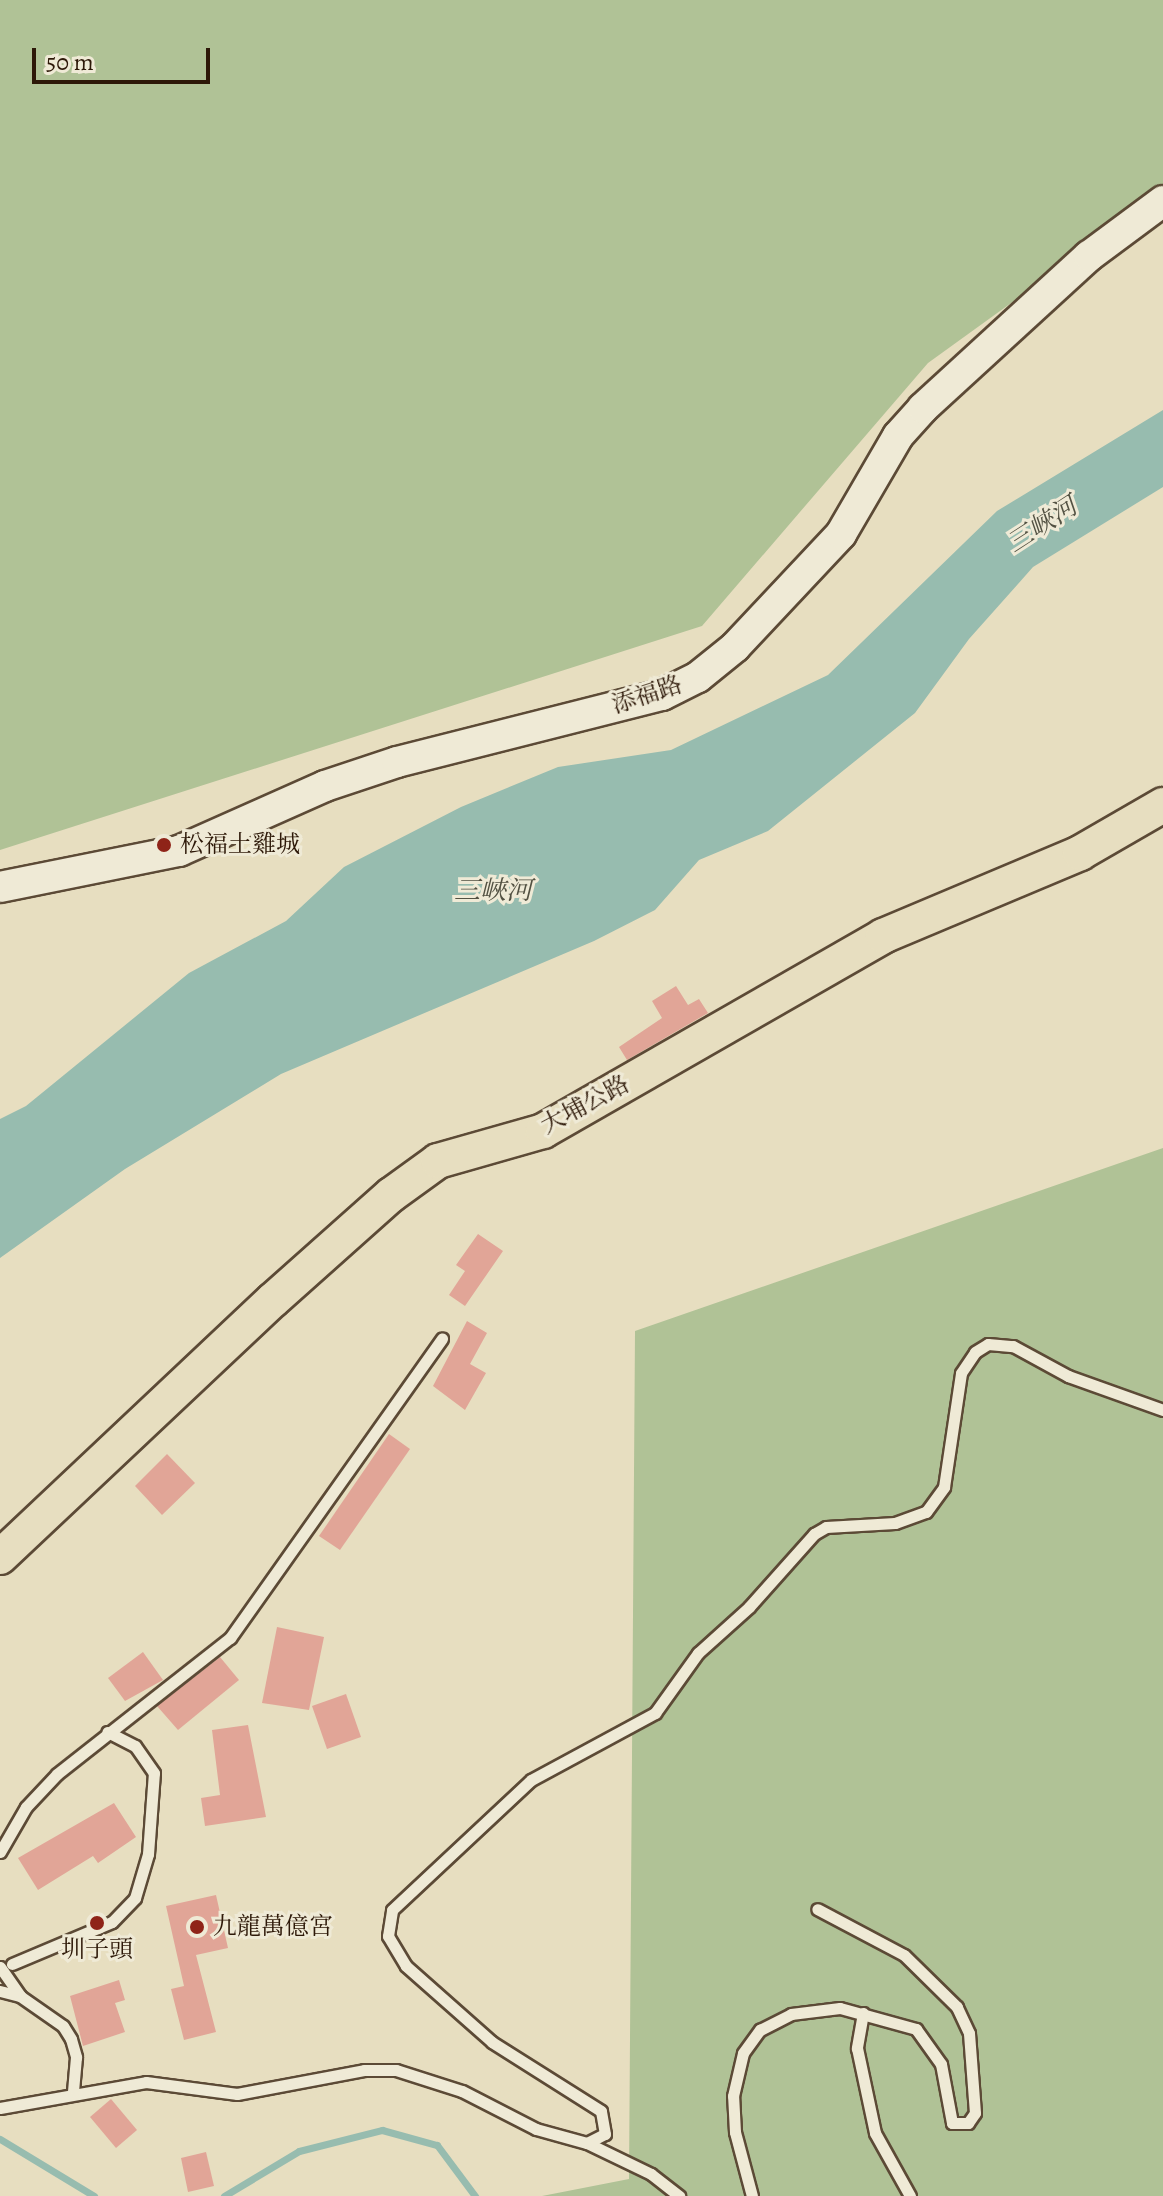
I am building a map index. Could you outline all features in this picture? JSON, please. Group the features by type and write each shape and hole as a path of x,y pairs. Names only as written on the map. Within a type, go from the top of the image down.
{"main road":[{"name":"大埔公路","path":"0,1557 273,1300 391,1195 438,1161 543,1131 883,936 1080,853 1155,816"}],"street":[{"name":"添福路","path":"0,887 179,851 325,786 383,767 662,695 698,677 735,647 841,534 898,436 923,408 1089,256 1163,201"}],"lane":[{"path":"0,1852 26,1807 107,1732 230,1638 442,1339"},
{"path":"587,2143 605,2134 601,2111 503,2050 406,1966 388,1936 392,1910 531,1780 655,1713 698,1653 749,1607 814,1534 826,1527 895,1523 926,1512 944,1487 961,1373 975,1352 988,1344 1013,1346 1068,1376 1163,1410"},
{"path":"20,1996 6,1965 112,1922 135,1898 148,1854 154,1773 135,1746 107,1732"},
{"path":"752,2196 735,2132 733,2096 743,2053 760,2030 791,2014 840,2008 916,2029 941,2064 952,2123 968,2123 975,2113 976,2077 969,2033 957,2007 904,1955 817,1909"},
{"path":"0,1991 20,1996 63,2026 76,2057 73,2092"},
{"path":"863,2013 857,2048 863,2089 875,2133 910,2196"},
{"path":"0,2108 73,2092 161,2082 237,2094 364,2070 396,2070 462,2091 536,2129 587,2143 651,2174 679,2196"}],"green space":[{"path":"0,0 1163,0 1163,193 928,363 702,626 0,850"},
{"path":"1163,1148 1163,2196 542,2196 629,2179 635,1331"}],"water":[{"name":"三峽河","path":"1163,410 1163,487 1033,567 969,639 915,713 768,831 699,860 655,910 594,941 281,1074 125,1169 0,1258 0,1119 26,1106 189,973 286,921 344,867 461,807 558,767 671,750 828,675 997,511"}],"building":[{"path":"676,986 688,1005 699,999 708,1013 627,1060 619,1047 662,1018 652,1001"},
{"path":"478,1234 503,1251 465,1306 449,1295 465,1271 456,1265"},
{"path":"467,1321 487,1333 470,1364 486,1373 465,1410 433,1386"},
{"path":"389,1434 410,1449 340,1550 319,1536"},
{"path":"167,1454 195,1483 162,1515 135,1486"},
{"path":"277,1627 324,1637 309,1710 262,1703"},
{"path":"143,1652 163,1680 125,1701 108,1678"},
{"path":"220,1657 239,1680 178,1730 157,1706"},
{"path":"346,1694 361,1737 327,1749 312,1706"},
{"path":"248,1725 266,1817 205,1826 201,1798 220,1795 212,1730"},
{"path":"114,1803 136,1837 98,1863 93,1856 38,1890 18,1858"},
{"path":"216,1895 228,1948 196,1955 216,2032 184,2040 171,1989 184,1986 166,1906"},
{"path":"119,1980 125,2000 115,2003 125,2032 83,2046 70,1996"},
{"path":"111,2099 137,2130 116,2148 90,2117"},
{"path":"206,2152 214,2186 188,2192 181,2158"}],"waterway":[{"path":"224,2196 299,2151 382,2130 437,2145 475,2196"},
{"path":"0,2139 94,2196"}],"place":[{"name":"松福土雞城","path":"164,845"},
{"name":"圳子頭","path":"97,1923"},
{"name":"九龍萬億宮","path":"197,1927"}]}
